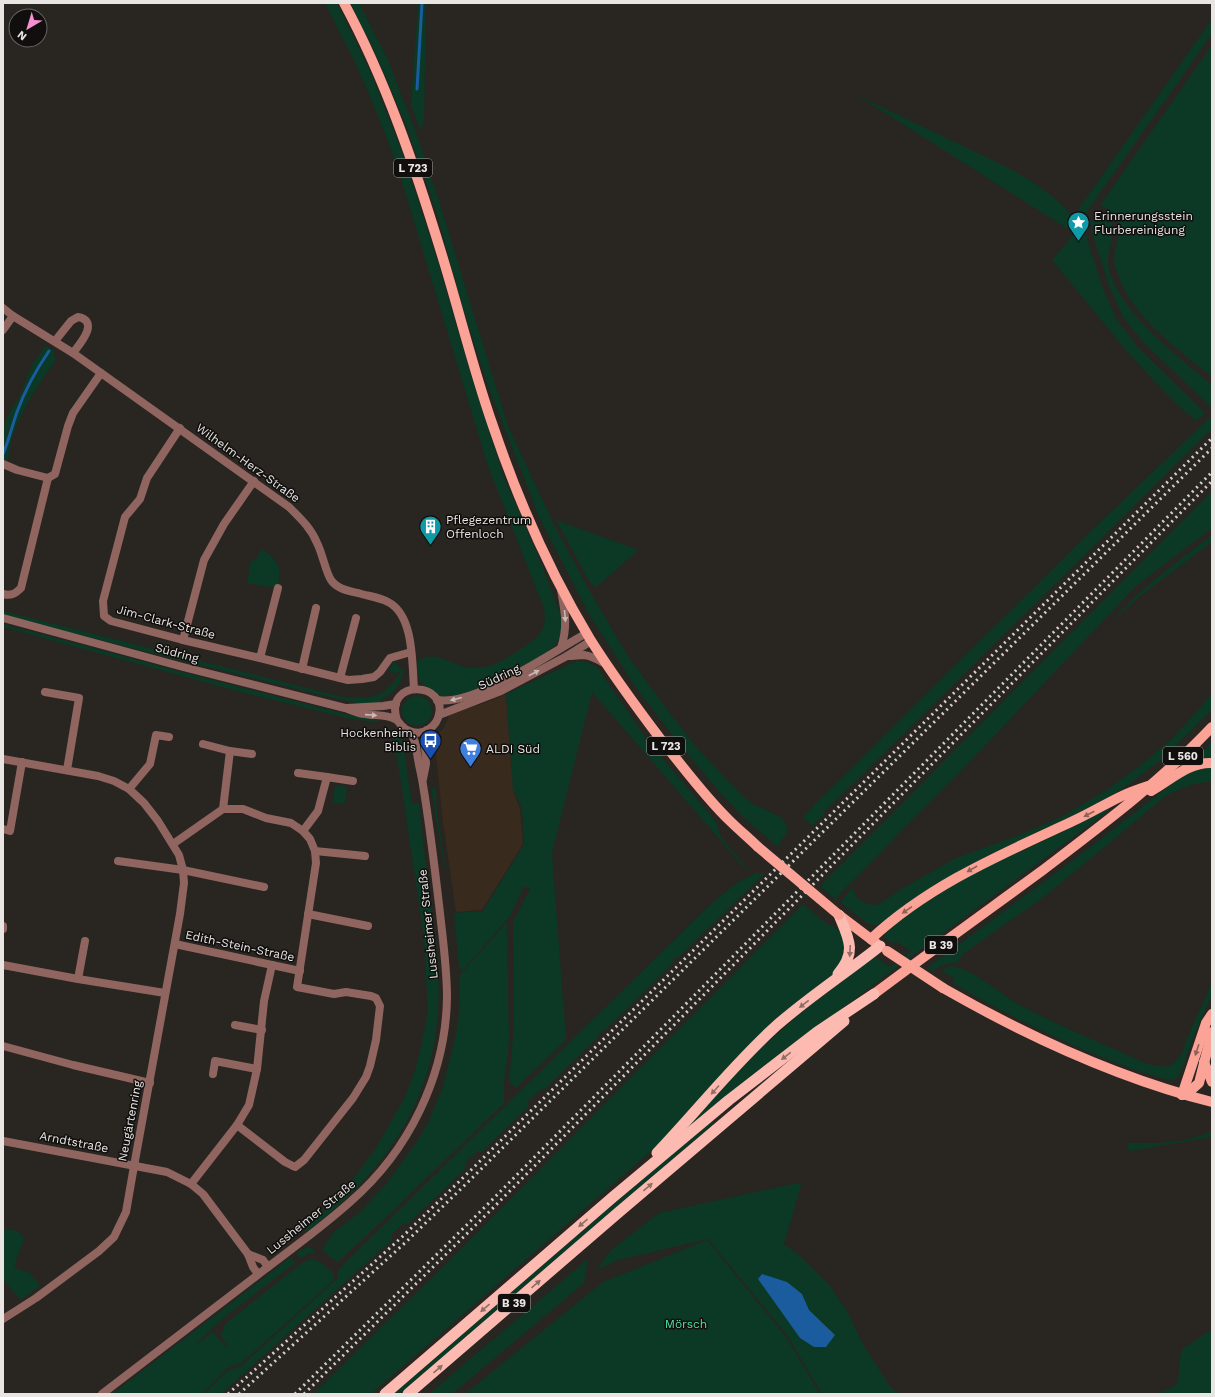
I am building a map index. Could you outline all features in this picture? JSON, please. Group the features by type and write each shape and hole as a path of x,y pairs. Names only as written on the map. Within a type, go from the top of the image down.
{"highway":[{"name":"B 39","path":"831,982 844,967 850,957 850,945 839,915"},
{"name":"B 39","path":"613,1197 651,1160 755,1046 793,1012 831,982 884,949"},
{"name":"B 39","path":"385,1394 613,1197 729,1100 811,1037 874,994"},
{"name":"B 39","path":"408,1394 624,1207 824,1039 874,994"}],"main road":[{"name":"L 723","path":"344,3 355,23 378,76 411,162 441,253 479,384 512,478 539,541 560,584 589,637 606,664 645,718 686,771 727,818 758,847 839,915 884,949"},
{"name":"L 560","path":"1136,799 1193,748 1212,728"},
{"name":"B 39","path":"874,994 1094,832 1136,799 1165,783 1186,768 1199,764 1212,763"},
{"path":"871,939 908,909 939,888 979,865 1081,818 1124,795 1153,784"},
{"path":"884,949 943,988 1049,1043 1119,1073 1182,1094 1212,1102"},
{"path":"1182,1094 1206,1023 1212,1014"},
{"path":"1182,1094 1190,1091 1199,1083 1212,1032"},
{"path":"1204,1062 1212,1082"}],"street":[{"name":"Wilhelm-Herz-Straße","path":"3,308 13,316 74,353 289,506 309,528 317,542 331,580 346,590 387,601 400,612 406,625 411,652 414,689"},
{"path":"3,330 13,316"},
{"path":"55,341 70,321 78,317 84,319 87,323 88,332 74,353"},
{"path":"3,464 17,470 48,478 55,474 73,413 101,373"},
{"name":"Jim-Clark-Straße","path":"180,428 147,478 140,499 125,517 103,601 104,616 111,621 183,640 348,680 374,677 380,672 390,658 411,652"},
{"path":"3,594 15,594 21,588 48,478"},
{"path":"183,640 204,560 224,524 254,480"},
{"path":"560,584 565,616 565,635 561,648"},
{"path":"260,658 278,588"},
{"path":"302,669 316,608"},
{"name":"Südring","path":"3,618 363,714 383,716 397,720 411,732"},
{"path":"340,678 356,618"},
{"name":"Südring","path":"437,700 452,700 478,693 539,663 561,648 589,637"},
{"name":"Südring","path":"439,715 501,691 566,656 589,637"},
{"name":"Südring","path":"566,656 575,657 582,655 592,657 606,664"},
{"path":"397,720 396,704 400,696 406,691 423,689 431,693 437,700 439,707 437,721 427,730 422,732 411,732"},
{"path":"45,692 79,698 67,770"},
{"name":"Südring","path":"345,708 396,704"},
{"name":"Lussheimer Straße","path":"422,782 426,764 425,745 427,730"},
{"name":"Lussheimer Straße","path":"102,1394 351,1202 372,1182 393,1156 407,1135 422,1106 433,1079 444,1024 447,998 446,968 433,854 422,782 414,738 411,732"},
{"path":"129,789 150,764 156,734 169,736"},
{"path":"203,744 230,751 252,754"},
{"path":"223,809 230,751"},
{"name":"Neugärtenring","path":"3,759 114,780 129,789 144,803 173,844 179,855 183,870 184,884 175,944 126,1212 114,1237 90,1258 36,1298 3,1319"},
{"path":"3,830 10,831 22,762"},
{"path":"298,773 353,781"},
{"path":"173,844 223,809 243,809 266,818 291,823 303,831 318,812 327,777"},
{"name":"Edith-Stein-Straße","path":"237,1125 285,1162 295,1167 304,1160 353,1098 366,1078 376,1040 380,1006 376,998 356,993 346,992 334,994 297,987 316,863 315,851 310,839 303,831"},
{"path":"315,851 365,856"},
{"path":"118,861 183,870 264,887"},
{"path":"308,914 368,926"},
{"path":"78,979 85,941"},
{"name":"Edith-Stein-Straße","path":"175,944 300,971"},
{"path":"3,965 165,993"},
{"path":"191,1184 237,1125 249,1106 257,1069 264,1001 272,965"},
{"path":"235,1025 262,1030"},
{"path":"3,1046 73,1065 150,1083"},
{"path":"213,1074 215,1061 257,1069"},
{"name":"Arndtstraße","path":"3,1141 167,1172 191,1184 203,1194 248,1254 253,1267 258,1274"},
{"name":"Arndtstraße","path":"248,1254 262,1260 268,1267"}],"shaded area":[{"path":"506,694 513,789 520,809 523,844 482,910 456,912 443,822 434,737 444,728 450,713 482,704"}],"green space":[{"path":"325,3 337,3 371,73 405,160 503,475 539,558 561,617 562,628 559,639 544,655 489,684 458,696 449,697 436,694 424,686 417,674 416,668 418,661 431,656 471,668 495,664 521,649 539,634 544,624 544,609 488,466 396,162 354,60"},
{"path":"350,3 359,3 388,60 417,135 439,201 508,426 555,527 592,595 628,656 696,747 739,792 753,804 779,816 784,821 787,827 787,832 778,847 742,816 722,795 680,745 637,689 590,616 540,519 488,386 463,308 436,211 406,125 374,50"},
{"path":"418,3 426,3 424,118 421,132 411,105"},
{"path":"1212,19 1212,34 1086,213 1078,210"},
{"path":"1212,45 1212,377 1156,330 1132,302 1116,269 1114,257 1119,233 1117,221 1114,216 1101,204"},
{"path":"857,95 1007,167 1038,185 1052,196 1077,222 1071,231"},
{"path":"1101,214 1108,217 1113,228 1108,265 1113,281 1122,297 1132,311 1157,338 1212,385 1212,408 1143,342 1123,317 1109,286 1091,229 1091,222 1096,215"},
{"path":"1080,227 1083,228 1085,232 1103,289 1117,320 1138,347 1205,413 1197,421 1176,404 1130,355 1052,260"},
{"path":"46,345 53,350 56,360 38,386 18,422 7,462 3,460 5,421 21,394 33,364"},
{"path":"1209,418 1212,420 1212,429 823,813 824,815 812,826 803,817 814,805 1087,535"},
{"path":"1212,491 1212,528 1136,586 984,747 835,899 820,886"},
{"path":"556,520 638,550 595,587 589,581"},
{"path":"1212,535 1212,542 1143,594 1109,623 1133,599"},
{"path":"262,549 276,562 278,566 280,575 277,588 247,583 251,561 256,560"},
{"path":"3,611 343,697 369,697 382,693 394,682 400,673 398,671 396,674 389,671 394,661 403,671 399,684 393,691 381,699 381,704 357,703 3,616"},
{"path":"3,624 353,716 378,719 378,721 375,722 351,719 233,690 3,627"},
{"path":"577,661 587,662 597,667 648,741 716,822 721,837 746,867 748,872 592,692 552,853 566,1040 516,1088 509,1082 514,1026 513,922 530,889 524,886 510,916 462,971 459,966 454,913 483,911 524,844 522,809 513,789 506,694"},
{"path":"1212,694 1212,710 1161,760 1121,790 1091,807 990,854 959,871 921,894 883,923 876,925 868,924 840,902 853,887 858,899 868,904 877,905 956,858 1022,834 1063,816 1108,789 1141,765 1173,738"},
{"path":"417,696 423,697 431,705 431,717 423,725 417,726 411,725 403,717 402,711 403,705 411,697"},
{"path":"392,732 401,739 407,750 404,751 412,804 419,803 438,973 438,1008 434,1043 426,1076 414,1107 398,1136 358,1187 306,1232 304,1227 317,1218 346,1189 376,1148 405,1097 415,1070 428,1012 424,938 401,782"},
{"path":"1212,741 1212,758 1197,760"},
{"path":"1212,767 1212,781 1190,785 1167,795 1044,897 963,954 957,963 944,964 933,971 927,968 1080,855 1179,778 1203,768"},
{"path":"335,785 347,787 345,804 333,803"},
{"path":"431,788 436,788 436,803 444,867"},
{"path":"1108,807 1110,809 1106,813 792,1046 683,1132 748,1059 806,1009 870,959 878,957 877,958 890,967 911,951 895,941 893,944 884,937 892,926 952,885 980,869 1078,824"},
{"path":"755,873 765,873 679,957 674,957 674,962 604,1031 599,1031 599,1036 545,1089 540,1090 528,1101 528,1107 482,1152 477,1152 465,1163 465,1169 409,1223 404,1223 392,1234 392,1240 221,1394 204,1394 227,1371 240,1367 334,1282 337,1279 338,1271 345,1263 714,901 737,883"},
{"path":"803,904 829,926 831,924 844,938 845,947 842,966 658,1145 371,1394 313,1394 448,1262"},
{"path":"507,922 509,1044 504,1082 504,1103 338,1262 322,1249 334,1232 361,1211 386,1184 416,1143 427,1125 443,1087 456,1034 459,1015 460,975"},
{"path":"951,966 968,971 1020,1005 1051,1021 1148,1064 1164,1067 1173,1064 1181,1055 1212,983 1212,995 1198,1026 1179,1076 1172,1081 1132,1069 1098,1056 1014,1017 953,983 955,979 941,970"},
{"path":"713,1121 714,1123 400,1394 393,1394 709,1122"},
{"path":"1212,1132 1212,1137 1130,1151 1126,1143 1160,1143 1186,1140"},
{"path":"802,1182 784,1244 800,1256 830,1286 847,1311 864,1346 891,1388 900,1394 822,1394 787,1335 708,1239 618,1260 596,1271 611,1250 659,1213","holes":["762,1274 802,1294 809,1310 829,1329"]},
{"path":"3,1228 17,1231 24,1237 14,1268 30,1273 40,1286 20,1300 3,1279"},
{"name":"Mörsch","path":"707,1240 786,1337 820,1394 465,1394 603,1282"},
{"path":"307,1247 316,1250 301,1259 296,1253"},
{"path":"291,1257 295,1263 222,1319 193,1347 213,1332 229,1350 221,1335 226,1323 306,1261 313,1260 320,1262 330,1270 334,1276 333,1281 240,1364 227,1368 202,1394 112,1394"},
{"path":"588,1259 584,1283 452,1394 429,1394"},
{"path":"1208,1332 1212,1332 1212,1394 1158,1394 1178,1384 1181,1350"}],"water":[{"path":"762,1274 787,1282 802,1294 809,1310 835,1335 826,1347 814,1347 800,1338 758,1279"}],"waterway":[{"path":"417,89 422,3"},
{"path":"3,454 24,396 35,373 49,351"}],"railway":[{"path":"228,1394 402,1237 472,1169 1212,438"},
{"path":"239,1394 407,1241 466,1184 1212,448"},
{"path":"295,1394 489,1203 1212,472"},
{"path":"304,1394 494,1207 1212,481"}],"place":[{"name":"Erinnerungsstein Flurbereinigung","path":"1078,242"},
{"name":"Pflegezentrum Offenloch","path":"431,546"},
{"name":"Hockenheim, Biblis","path":"431,760"},
{"name":"ALDI Süd","path":"471,768"}]}
